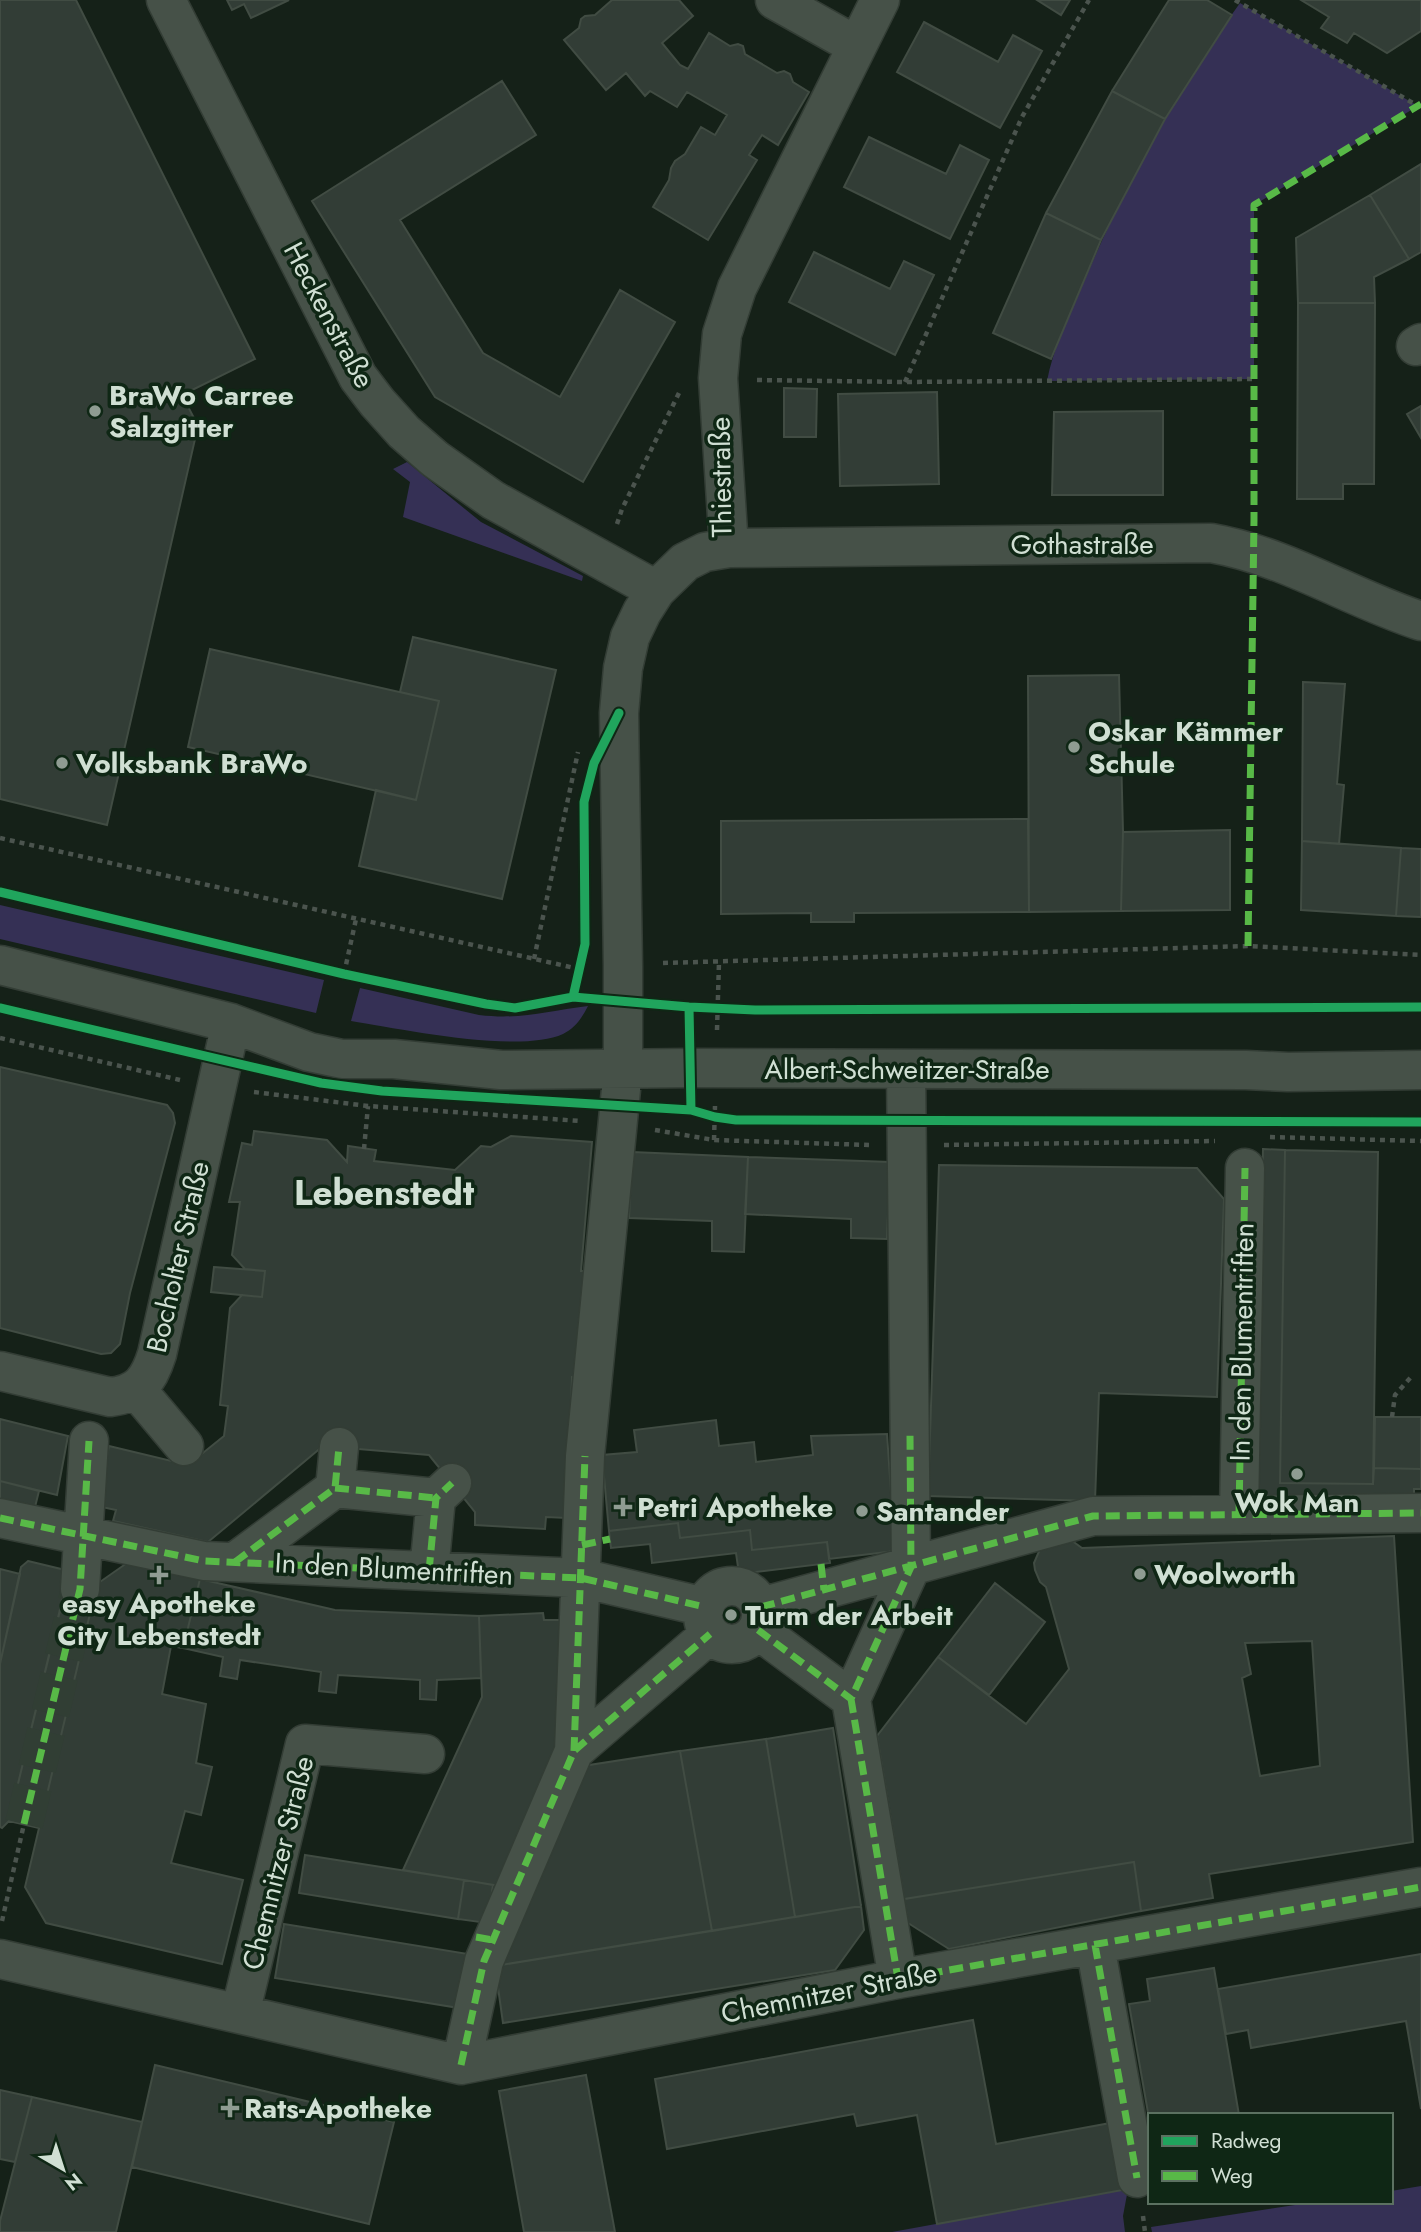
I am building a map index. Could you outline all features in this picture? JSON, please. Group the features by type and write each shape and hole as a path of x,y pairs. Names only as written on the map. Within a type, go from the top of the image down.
{"street":[{"name":"Heckenstraße","path":"166,0 358,377 377,402 404,432 435,459 493,500 656,590"},
{"path":"775,0 857,46"},
{"name":"Thiestraße","path":"574,1751 591,1554 585,1456 623,1069 619,713 622,668 630,637 656,590 685,562 705,552 729,548 718,378 722,334 737,288 880,0"},
{"name":"Gothastraße","path":"729,548 1211,543 1253,552 1282,562 1421,621"},
{"name":"Albert-Schweitzer-Straße","path":"0,965 231,1023 339,1037 394,1059 501,1070 1421,1070"},
{"name":"Bocholter Straße","path":"0,1371 110,1397 127,1394 136,1389 150,1374 157,1354 231,1023"},
{"path":"898,1979 851,1699 911,1567 906,1069"},
{"name":"In den Blumentriften","path":"1240,1515 1245,1154"},
{"path":"136,1389 184,1446"},
{"path":"80,1589 89,1441"},
{"path":"335,1488 338,1447"},
{"path":"235,1562 335,1488 444,1490 429,1571"},
{"path":"851,1699 759,1619 751,1592 733,1586 716,1592 709,1598 707,1620 717,1640 735,1645 752,1638 759,1619 822,1577 911,1567 1093,1517 1421,1513"},
{"name":"In den Blumentriften","path":"0,1518 204,1561 429,1571 591,1554 707,1620"},
{"path":"461,2065 484,1961 484,1939 574,1751 707,1620"},
{"name":"Chemnitzer Straße","path":"240,2014 305,1744 425,1754"},
{"name":"Chemnitzer Straße","path":"0,1959 461,2065 898,1979 1421,1888"},
{"path":"1095,1945 1137,2178"}],"path":[{"path":"905,382 1022,117 1088,0"},
{"path":"1235,0 1418,106"},
{"path":"718,378 905,382 1254,379"},
{"path":"0,838 356,919 578,974 582,956"},
{"path":"344,974 356,919"},
{"path":"652,964 1248,946 1421,956"},
{"path":"331,971 357,977"},
{"path":"708,1008 730,1009"},
{"path":"0,1038 217,1088 368,1105 618,1124 714,1140 1245,1154 1271,1137 1421,1141"},
{"path":"690,1068 691,1110 725,1119"},
{"path":"364,1149 368,1105"},
{"path":"1392,1417 1395,1395 1411,1377"},
{"path":"0,1929 24,1824"}],"shaded area":[{"path":"1240,3 1418,106 1254,205 1254,379 1047,381 1065,324 1132,179 1194,71"},
{"path":"407,462 481,522 583,576 582,581 403,517 410,482 393,469"},
{"path":"0,905 324,980 316,1013 0,939"},
{"path":"360,988 479,1015 521,1016 588,1006 578,1022 563,1034 543,1040 490,1041 351,1021"},
{"path":"1421,2186 1421,2232 1152,2232 1151,2227 1302,2204 1393,2204 1393,2191"},
{"path":"1128,2189 1123,2216 1125,2232 892,2232"}],"building":[{"name":"BraWo Carree Salzgitter","path":"0,0 76,0 255,359 182,395 198,426 107,825 0,799"},
{"path":"227,0 289,0 251,18 244,4 232,10"},
{"path":"612,0 679,0 693,16 662,43 680,65 688,69 709,33 730,46 743,46 745,54 777,73 784,71 790,74 793,82 809,92 778,145 762,135 749,155 757,160 708,240 653,207 669,180 675,161 685,154 701,127 715,135 727,115 687,92 677,107 650,91 645,96 626,73 606,90 564,40 579,28 581,19 595,15"},
{"path":"1037,0 1070,0 1061,15"},
{"path":"1169,0 1207,0 1232,15 1165,119 1112,91"},
{"path":"1301,0 1421,0 1421,31 1387,53 1354,33 1347,43 1321,28 1329,17"},
{"path":"924,22 998,62 1013,35 1042,51 1000,128 897,72"},
{"path":"502,81 536,135 400,220 483,353 560,397 620,290 675,322 583,482 435,397 312,201"},
{"path":"1112,91 1165,119 1101,240 1046,213"},
{"path":"869,137 946,174 960,145 989,160 950,239 844,187"},
{"path":"1421,164 1421,252 1409,259 1370,195"},
{"path":"1370,195 1409,259 1374,277 1375,303 1298,303 1296,238"},
{"path":"1046,213 1101,240 1051,359 993,333"},
{"path":"814,252 890,289 904,261 934,275 895,355 789,302"},
{"path":"1298,303 1375,303 1374,484 1343,484 1343,499 1297,499"},
{"path":"784,388 817,389 816,437 784,437"},
{"path":"937,392 939,484 840,486 838,394"},
{"path":"1421,406 1421,438 1407,414"},
{"path":"1163,411 1163,495 1052,495 1054,412"},
{"path":"413,637 556,670 502,899 359,866 376,790 416,800 439,701 400,692"},
{"path":"210,649 439,701 416,800 188,747"},
{"name":"Oskar Kämmer Schule","path":"1119,675 1123,832 1121,911 1029,912 1028,676"},
{"path":"1303,682 1345,684 1337,784 1344,785 1339,844 1302,841"},
{"path":"1028,819 1029,912 854,913 854,922 811,922 811,913 721,914 721,821"},
{"path":"1230,830 1230,910 1121,911 1123,832"},
{"path":"1302,841 1401,848 1396,916 1301,910"},
{"path":"1401,848 1421,849 1421,917 1396,916"},
{"path":"0,1067 167,1105 173,1113 175,1123 130,1293 120,1344 111,1353 101,1354 0,1328"},
{"path":"254,1131 327,1140 347,1162 348,1146 376,1150 374,1161 455,1170 481,1146 491,1147 511,1136 592,1142 581,1271 593,1271 585,1378 572,1377 567,1518 546,1517 545,1529 475,1525 475,1512 429,1455 323,1446 208,1542 113,1521 116,1510 97,1506 109,1446 188,1465 224,1436 228,1406 220,1405 230,1308 242,1295 262,1297 265,1271 245,1269 232,1255 240,1202 229,1202 242,1143 252,1145"},
{"path":"1263,1149 1285,1150 1280,1483 1373,1484 1374,1468 1421,1469 1421,1489 1414,1489 1414,1503 1256,1505"},
{"path":"1285,1150 1378,1152 1373,1484 1280,1483"},
{"path":"632,1152 748,1157 744,1252 712,1251 712,1221 629,1218"},
{"path":"748,1157 890,1162 887,1239 851,1238 851,1219 745,1214"},
{"path":"939,1165 1197,1168 1224,1199 1217,1397 1099,1393 1095,1501 928,1496"},
{"path":"214,1267 265,1271 262,1297 211,1292"},
{"path":"1375,1417 1421,1417 1421,1469 1374,1468"},
{"path":"0,1419 68,1436 57,1495 0,1481"},
{"path":"716,1420 719,1446 754,1442 756,1462 813,1455 811,1436 887,1434 895,1551 829,1559 827,1542 752,1550 750,1530 680,1538 678,1523 609,1531 602,1455 637,1452 634,1430"},
{"path":"0,1481 39,1491 33,1515 0,1506"},
{"path":"678,1523 680,1538 750,1530 752,1550 827,1542 830,1563 739,1574 736,1553 652,1563 650,1544 611,1548 609,1531"},
{"path":"1394,1536 1413,1842 1209,1874 1213,1898 1141,1911 1134,1862 904,1899 877,1736 938,1657 1026,1724 1069,1669 1046,1587 1040,1582 1034,1563 1040,1549 1071,1540 1082,1548","holes":["1312,1641 1320,1766 1260,1776 1242,1678 1251,1674 1245,1643"]},
{"path":"28,1561 61,1569 68,1576 9,1821 2,1828 0,1664 21,1567"},
{"path":"127,1563 200,1579 183,1648 171,1646 162,1694 206,1704 196,1763 212,1767 201,1815 185,1811 171,1863 243,1880 222,1964 46,1923 25,1887 97,1584"},
{"path":"0,1569 20,1574 0,1664"},
{"path":"200,1579 335,1610 479,1616 481,1678 437,1680 436,1700 420,1699 420,1680 338,1675 336,1693 319,1691 321,1672 240,1660 237,1679 220,1676 223,1657 183,1648"},
{"path":"995,1583 1045,1622 989,1695 938,1657"},
{"path":"66,1586 95,1593 39,1828 9,1821"},
{"path":"543,1613 544,1620 566,1620 566,1736 500,1886 403,1870 482,1697 479,1616"},
{"path":"833,1728 861,1906 795,1917 766,1739"},
{"path":"766,1739 795,1917 712,1931 680,1751"},
{"path":"680,1751 712,1931 495,1966 583,1766"},
{"path":"305,1855 464,1880 458,1919 299,1893"},
{"path":"1134,1862 1141,1911 949,1949 908,1923 904,1899"},
{"path":"464,1880 493,1885 487,1923 458,1919"},
{"path":"861,1906 864,1930 835,1970 503,2023 495,1966"},
{"path":"284,1924 474,1955 465,2009 275,1978"},
{"path":"1421,1954 1421,2109 1406,2021 1251,2048 1248,2030 1226,2034 1218,1989"},
{"path":"1214,1968 1239,2113 1148,2113 1129,2004 1150,2001 1147,1979"},
{"path":"973,2020 996,2144 1116,2122 1128,2189 937,2224 917,2115 857,2126 854,2114 667,2149 655,2079"},
{"path":"155,2065 394,2122 369,2224 132,2167"},
{"path":"586,2075 615,2232 524,2232 499,2091"},
{"path":"0,2090 32,2097 15,2162 0,2159"},
{"path":"32,2097 142,2122 116,2232 0,2232 0,2221"}],"tunnel":[{"path":"24,1824 80,1589"}],"marked path":[{"path":"1248,946 1254,520 1254,205 1421,104"},
{"path":"1239,1515 1245,1168"},
{"path":"758,1630 851,1699 911,1567 910,1434"},
{"path":"24,1824 80,1589 89,1441"},
{"path":"235,1562 335,1488 339,1447"},
{"path":"574,1751 585,1456"},
{"path":"429,1571 436,1498 452,1483"},
{"path":"335,1488 436,1498"},
{"path":"761,1607 1093,1516 1421,1513"},
{"path":"0,1518 204,1561 581,1578 705,1607"},
{"path":"582,1545 610,1539"},
{"path":"821,1564 824,1590"},
{"path":"461,2065 484,1961 574,1751 710,1634"},
{"path":"851,1699 898,1979 1421,1887"},
{"path":"476,1937 493,1940"},
{"path":"1095,1945 1137,2178"}],"cycle path":[{"path":"573,997 585,944 584,802 594,763 619,713"},
{"path":"0,892 344,974 515,1008 573,997 755,1010 1421,1007"},
{"path":"689,1007 691,1110"},
{"path":"0,1008 321,1083 382,1091 691,1110 736,1120 1421,1122"}],"place":[{"name":"BraWo Carree Salzgitter","path":"95,411"},
{"name":"Oskar Kämmer Schule","path":"1074,747"},
{"name":"Volksbank BraWo","path":"62,763"},
{"name":"Wok Man","path":"1297,1474"},
{"name":"Petri Apotheke","path":"623,1507"},
{"name":"Santander","path":"862,1511"},
{"name":"Woolworth","path":"1140,1574"},
{"name":"easy Apotheke City Lebenstedt","path":"159,1575"},
{"name":"Turm der Arbeit","path":"731,1615"},
{"name":"Rats-Apotheke","path":"230,2108"}],"district":[{"name":"Lebenstedt","path":"384,1193"}]}
